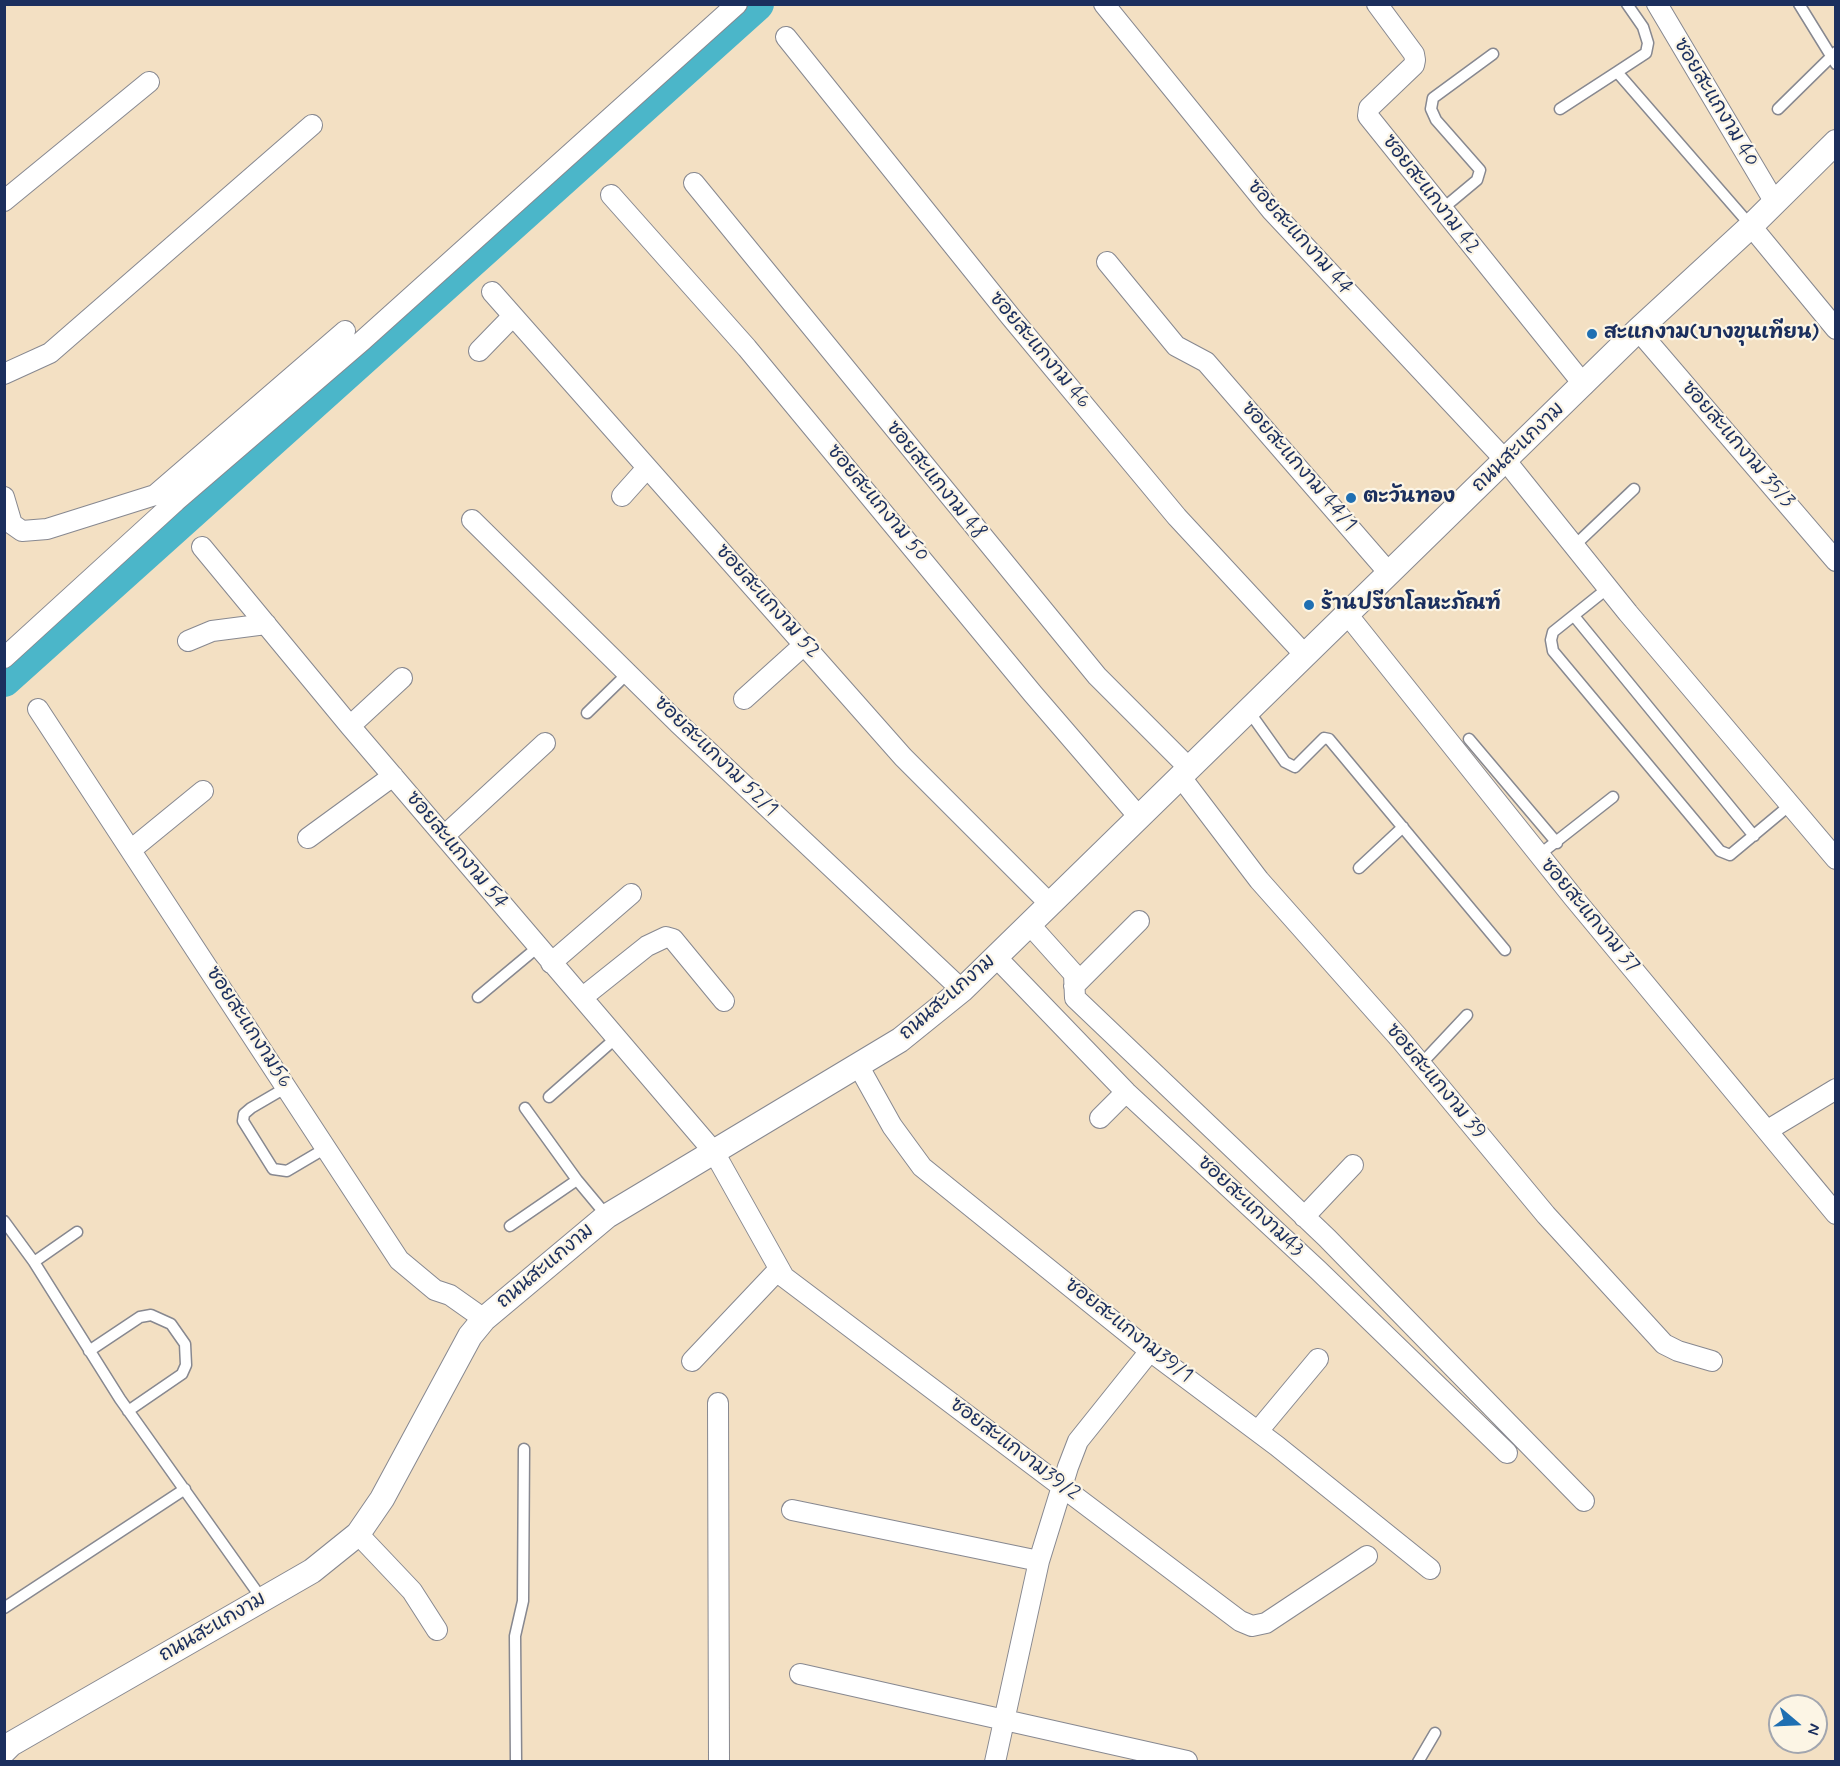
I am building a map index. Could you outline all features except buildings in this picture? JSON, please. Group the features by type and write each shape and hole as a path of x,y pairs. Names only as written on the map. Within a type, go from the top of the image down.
{"street":[{"path":"4,658 176,501 362,341 737,4"},
{"name":"ซอยสะแกงาม 44","path":"1104,4 1272,212 1506,461 1608,588 1836,859"},
{"name":"ซอยสะแกงาม 42","path":"1377,4 1414,54 1415,60 1366,112 1441,210 1584,385"},
{"name":"ซอยสะแกงาม 40","path":"1657,4 1774,201"},
{"name":"ซอยสะแกงาม 46","path":"786,37 1010,316 1177,518 1305,654"},
{"path":"4,201 149,82"},
{"path":"4,374 50,353 312,125"},
{"name":"ถนนสะแกงาม","path":"7,1742 312,1571 358,1534 382,1498 470,1336 484,1318 607,1216 900,1040 962,990 1638,330 1751,226 1836,142"},
{"name":"ซอยสะแกงาม 48","path":"694,183 1096,676 1184,772"},
{"name":"ซอยสะแกงาม 50","path":"611,195 747,348 1033,694 1139,817"},
{"path":"1751,226 1836,329"},
{"name":"ซอยสะแกงาม 44/1","path":"1107,262 1176,346 1206,362 1389,573"},
{"name":"ซอยสะแกงาม 52","path":"492,292 903,757 1050,904"},
{"path":"479,351 513,316"},
{"name":"ซอยสะแกงาม 35/3","path":"1638,330 1836,561"},
{"path":"4,497 12,525 22,531 47,529 155,495 345,331"},
{"path":"622,496 647,468"},
{"name":"ซอยสะแกงาม 52/1","path":"472,520 628,673 962,990"},
{"name":"ซอยสะแกงาม 54","path":"202,547 350,726 714,1152"},
{"name":"ซอยสะแกงาม 37","path":"1347,614 1539,855 1836,1214"},
{"path":"188,640 212,631 266,624"},
{"path":"744,699 805,644"},
{"path":"350,726 402,678"},
{"name":"ซอยสะแกงาม56","path":"38,709 132,849 399,1260 435,1290 450,1295 484,1318"},
{"path":"444,836 545,743"},
{"name":"ซอยสะแกงาม 39","path":"1184,772 1259,880 1421,1064 1546,1215 1664,1344 1678,1351 1712,1361"},
{"path":"308,838 393,776"},
{"path":"132,849 203,791"},
{"path":"551,963 631,894"},
{"path":"1074,986 1139,921"},
{"path":"1030,925 1074,974 1076,998 1304,1216 1584,1501"},
{"path":"583,997 647,946 666,937 673,939 724,1001"},
{"name":"ซอยสะแกงาม43","path":"996,957 1126,1092 1318,1270 1508,1453"},
{"name":"ซอยสะแกงาม39/1","path":"858,1065 892,1126 922,1167 1150,1351 1258,1431 1430,1569"},
{"path":"1768,1130 1836,1089"},
{"path":"1100,1118 1126,1092"},
{"name":"ซอยสะแกงาม39/2","path":"714,1152 784,1277 1240,1621 1252,1626 1266,1623 1367,1556"},
{"path":"1304,1216 1353,1165"},
{"path":"692,1361 779,1269"},
{"path":"995,1761 1040,1561 1062,1485 1078,1441 1150,1351"},
{"path":"1258,1431 1318,1359"},
{"path":"718,1403 718,1761"},
{"path":"792,1510 1040,1561"},
{"path":"358,1534 412,1591 437,1630"},
{"path":"800,1674 1187,1761"}],"lane":[{"path":"1560,109 1646,52 1648,44 1643,27 1627,4"},
{"path":"1778,109 1834,57 1799,4"},
{"path":"1441,210 1477,180 1480,170 1436,120 1431,109 1433,98 1493,54"},
{"path":"1617,72 1751,226"},
{"path":"1574,546 1634,489"},
{"path":"1608,588 1553,632 1551,640 1553,651 1720,851 1730,855 1790,805"},
{"path":"1574,616 1754,836"},
{"path":"587,713 628,673"},
{"path":"1248,710 1285,762 1295,767 1324,738 1329,740 1505,950"},
{"path":"1469,739 1557,843"},
{"path":"1539,855 1613,797"},
{"path":"1359,868 1403,827"},
{"path":"478,997 538,947"},
{"path":"1421,1064 1467,1015"},
{"path":"549,1096 616,1038"},
{"path":"287,1087 244,1114 243,1121 273,1169 286,1172 326,1148"},
{"path":"525,1108 577,1180 607,1216"},
{"path":"510,1226 577,1180"},
{"path":"4,1221 34,1262 128,1411 262,1599"},
{"path":"34,1262 77,1232"},
{"path":"89,1351 141,1317 151,1315 171,1324 185,1344 186,1365 182,1374 128,1411"},
{"path":"516,1761 515,1636 523,1600 524,1449"},
{"path":"4,1608 184,1490"},
{"path":"1418,1761 1435,1733"}],"waterway":[{"path":"4,680 757,4"}],"place":[{"name":"สะแกงาม(บางขุนเทียน)","path":"1592,334"},
{"name":"ตะวันทอง","path":"1351,498"},
{"name":"ร้านปรีชาโลหะภัณฑ์","path":"1309,605"}]}
